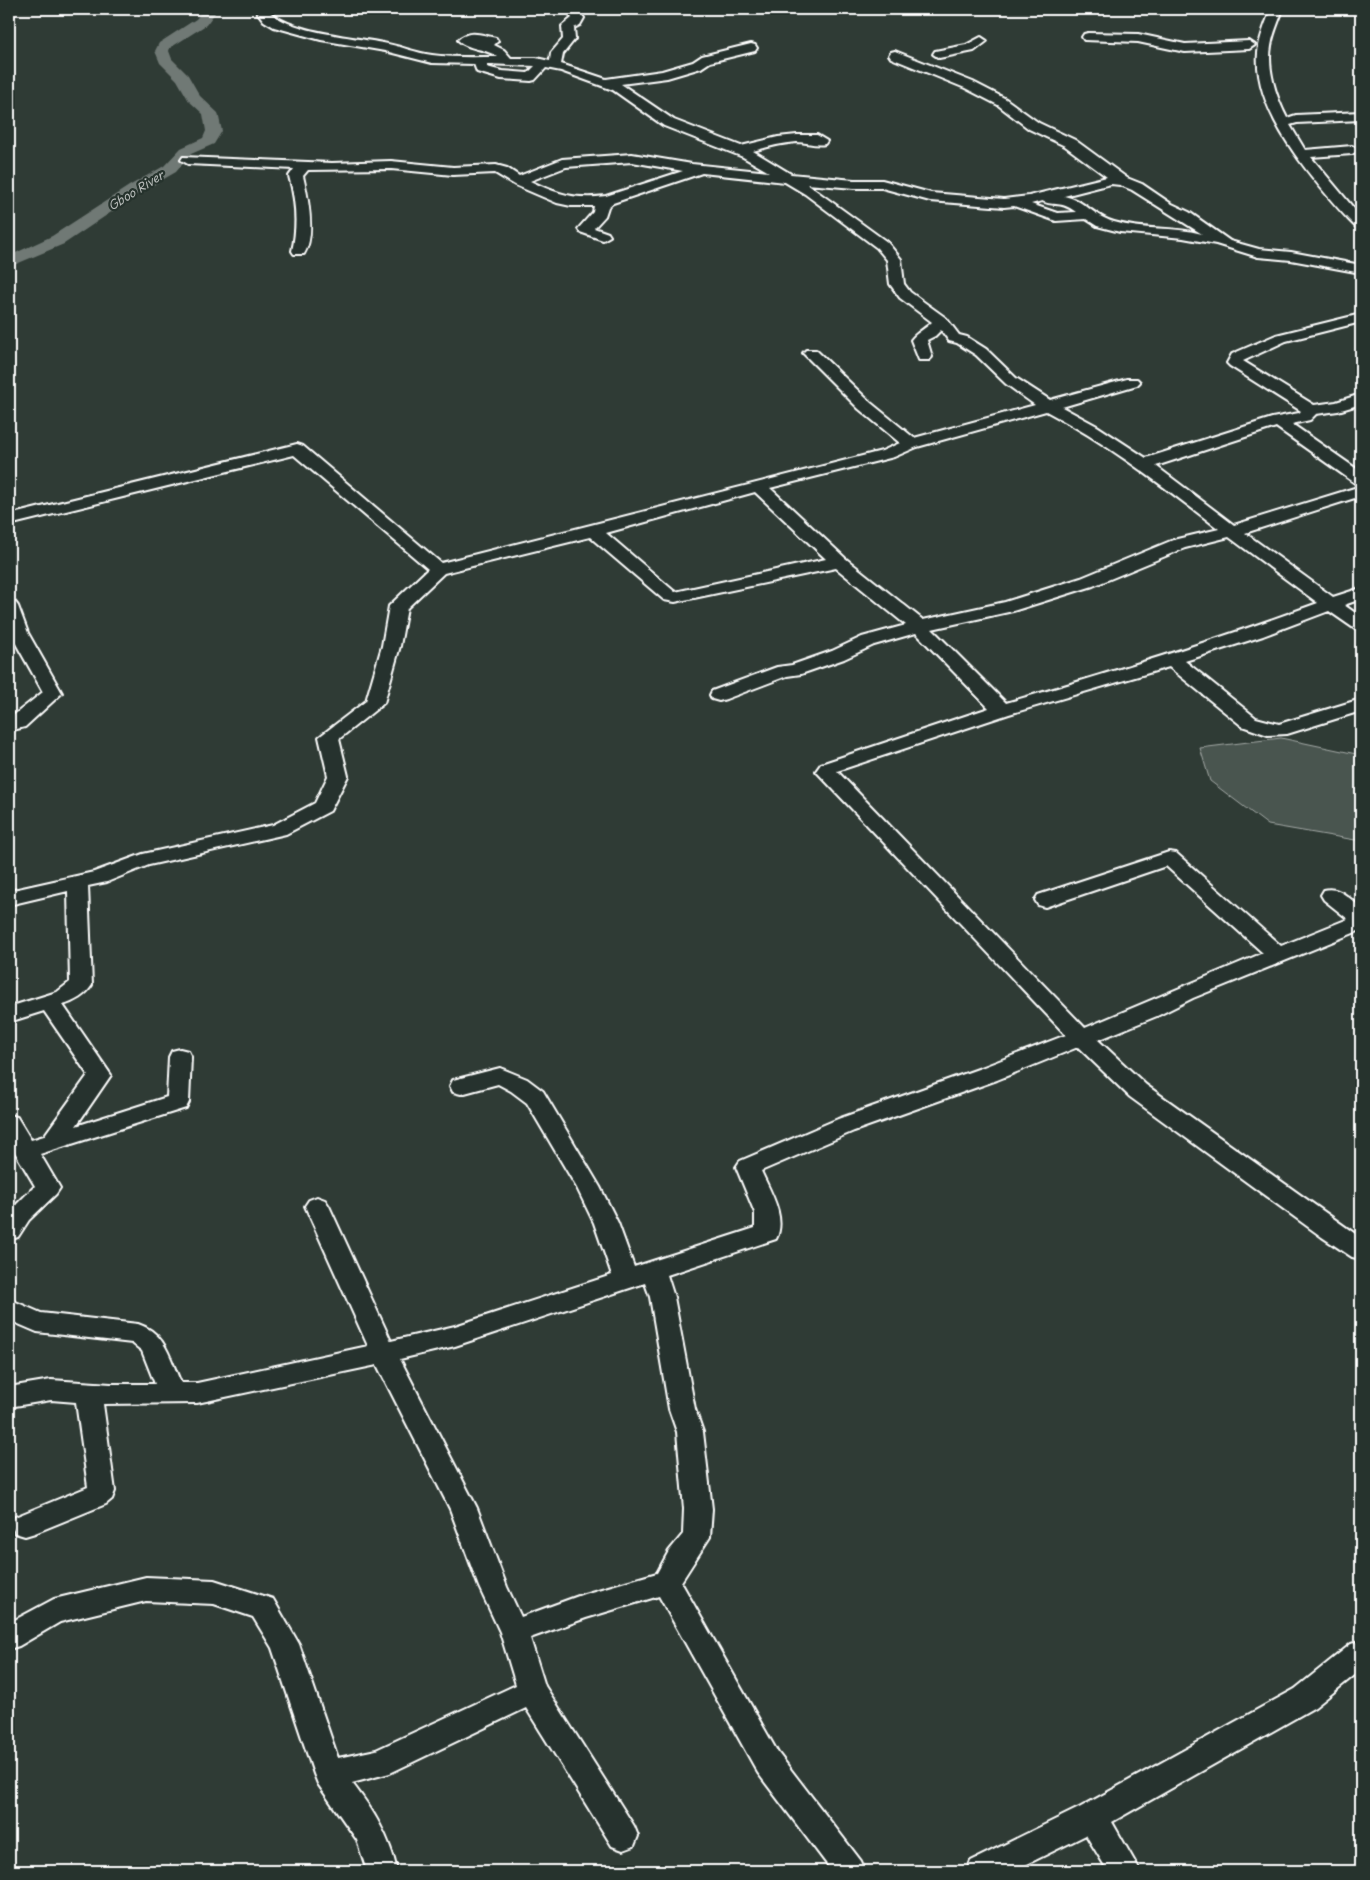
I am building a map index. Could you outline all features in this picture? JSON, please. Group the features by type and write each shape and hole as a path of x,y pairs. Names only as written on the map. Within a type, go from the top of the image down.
{"street":[{"path":"261,9 268,18 278,24 325,37 385,47 432,59 509,60 550,64 608,82 628,93 670,124 688,129 739,151 833,207 882,245 894,259 897,272 895,278 898,288 929,314 942,320 954,338 962,340 981,352 1011,381 1048,406 1099,433 1145,464 1232,532 1361,625"},
{"path":"480,60 481,69 501,75 531,76 550,64 556,53 569,39 568,26 576,22 578,18 572,9"},
{"path":"1277,9 1271,30 1266,38 1264,58 1273,100 1300,154 1361,224"},
{"path":"1088,36 1126,37 1185,48 1248,45"},
{"path":"939,54 970,48 980,41"},
{"path":"484,46 493,48 509,60"},
{"path":"608,82 663,75 697,65 706,59 752,48"},
{"path":"894,55 969,85 1012,108 1034,126 1031,132 1049,134 1070,143 1122,181 1137,187 1164,206 1184,215 1225,244"},
{"path":"1284,123 1296,119 1361,116"},
{"path":"739,151 792,138 811,138 820,141"},
{"path":"1300,154 1352,150"},
{"path":"528,163 562,163 632,158 701,169 787,178 854,184 882,184 941,198 990,203 1063,198 1103,223"},
{"path":"188,160 304,166 348,167 391,165 453,171 502,170 518,181 551,197 571,203 608,200 701,169"},
{"path":"518,181 560,166 562,163"},
{"path":"299,251 304,234 302,197 296,176 304,166"},
{"path":"1029,200 1111,180 1122,181"},
{"path":"604,236 585,229 595,216 600,213 601,206 608,200"},
{"path":"1014,202 1065,220 1082,220 1141,230 1186,234 1258,252 1298,257 1361,269"},
{"path":"1056,217 1090,215"},
{"path":"1311,410 1235,363 1237,357 1281,338 1361,318"},
{"path":"924,357 919,340 923,335 930,333 942,320"},
{"path":"811,353 865,406 912,444"},
{"path":"9,898 100,877 143,860 279,830 323,807 338,776 329,737 375,703 391,646 398,606 438,569 593,531 758,486 888,454 912,444 1132,382"},
{"path":"1145,464 1278,421 1304,417 1311,410 1338,406 1361,399"},
{"path":"1278,421 1361,479"},
{"path":"9,520 297,449 438,569"},
{"path":"758,486 838,562 920,627 1002,710"},
{"path":"719,695 784,671 794,670 838,655 868,642 986,610 1007,607 1087,582 1179,544 1232,532 1361,491"},
{"path":"593,531 670,596 675,597 838,562"},
{"path":"1361,593 1258,632 1172,660 1002,710 828,768 826,771 1081,1037 1138,1091 1331,1231 1361,1250"},
{"path":"9,606 19,633 53,693 18,723 9,725"},
{"path":"1172,660 1250,722 1268,729 1280,730 1361,705"},
{"path":"1045,900 1169,858 1278,955"},
{"path":"9,1014 65,997 81,985 78,882"},
{"path":"9,1397 51,1390 172,1394 197,1393 384,1354 455,1336 766,1233 767,1213 748,1167 846,1125 989,1074 1149,1011 1184,993 1361,921 1331,895"},
{"path":"49,1002 100,1075 53,1141"},
{"path":"16,1140 53,1141 178,1102 180,1057"},
{"path":"461,1086 500,1076 519,1085 535,1097 588,1188 606,1223 626,1279"},
{"path":"9,1231 20,1214 48,1188 16,1140"},
{"path":"317,1206 384,1354 463,1508 493,1587 514,1632 532,1691 623,1836"},
{"path":"514,1632 584,1606 666,1582 679,1558 696,1537 698,1509 690,1432 682,1409 662,1297 653,1270"},
{"path":"9,1309 37,1322 138,1334 152,1345 172,1394"},
{"path":"25,1525 96,1496 102,1491 88,1392"},
{"path":"666,1582 768,1763 850,1871"},
{"path":"9,1637 54,1611 146,1589 214,1592 263,1608 285,1644 329,1774 369,1830 382,1871"},
{"path":"982,1871 1092,1817 1305,1698 1361,1653"},
{"path":"329,1774 380,1763 532,1691"},
{"path":"1092,1817 1125,1871"}],"shaded area":[{"path":"1281,738 1361,755 1361,841 1268,825 1210,781 1200,748"}],"waterway":[{"name":"Gboo River","path":"9,262 58,240 135,189 170,169 186,151 209,141 214,131 210,113 194,98 183,78 165,60 162,51 164,46 201,22 211,9"}]}
